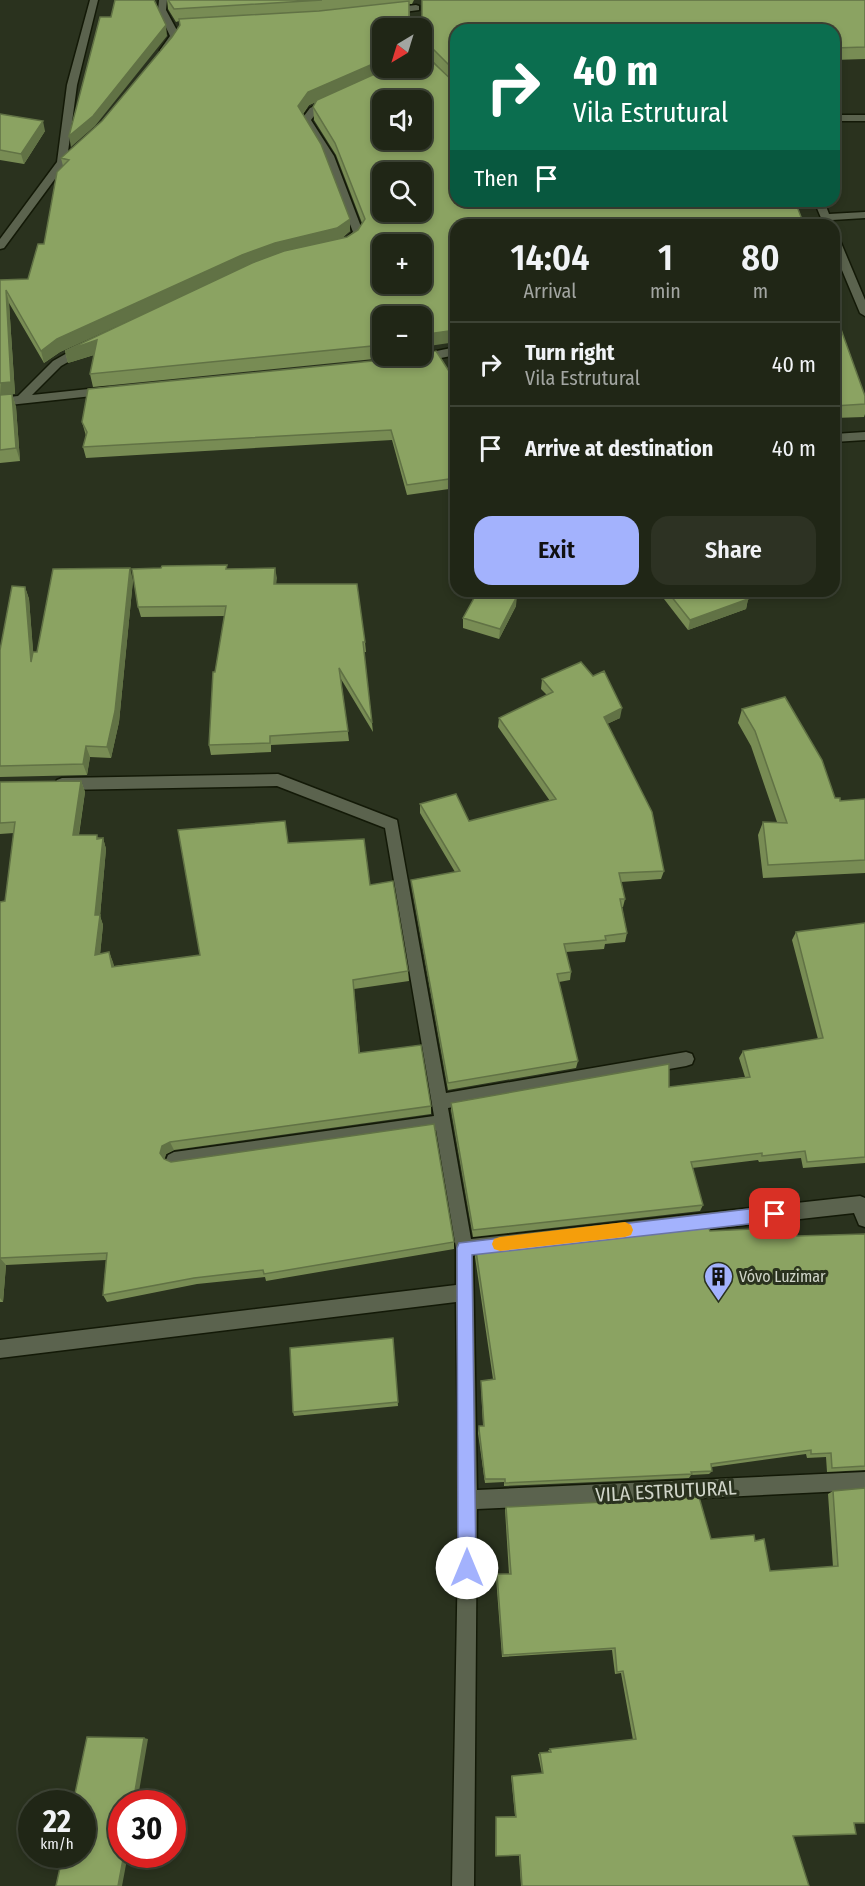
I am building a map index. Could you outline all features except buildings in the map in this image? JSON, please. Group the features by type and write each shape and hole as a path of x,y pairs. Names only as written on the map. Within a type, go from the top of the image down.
{"street":[{"path":"62,162 72,85 94,0"},
{"path":"161,55 175,36 162,9 163,0"},
{"path":"384,12 417,9"},
{"path":"172,27 183,26"},
{"path":"333,248 353,239 357,232 328,156 306,120 313,109 344,95"},
{"path":"840,118 865,118"},
{"path":"0,246 62,162 85,143"},
{"path":"840,219 865,215"},
{"path":"840,251 861,297 865,313"},
{"path":"21,400 47,370 65,357 98,342"},
{"path":"432,356 450,352"},
{"path":"0,402 125,390"},
{"path":"840,438 865,436"},
{"path":"46,784 278,780 392,824 464,1248 468,1500 463,1886"},
{"path":"440,1102 686,1059"},
{"path":"174,1160 443,1122"},
{"path":"464,1248 860,1204 865,1219"},
{"path":"0,1349 465,1292"},
{"name":"VILA ESTRUTURAL","path":"468,1500 865,1481"}],"slow traffic":[{"path":"500,1244 625,1230"}],"place":[{"name":"Vóvo Luzimar","path":"718,1302"}],"route":[{"path":"467,1568 464,1248 775,1214"}]}
